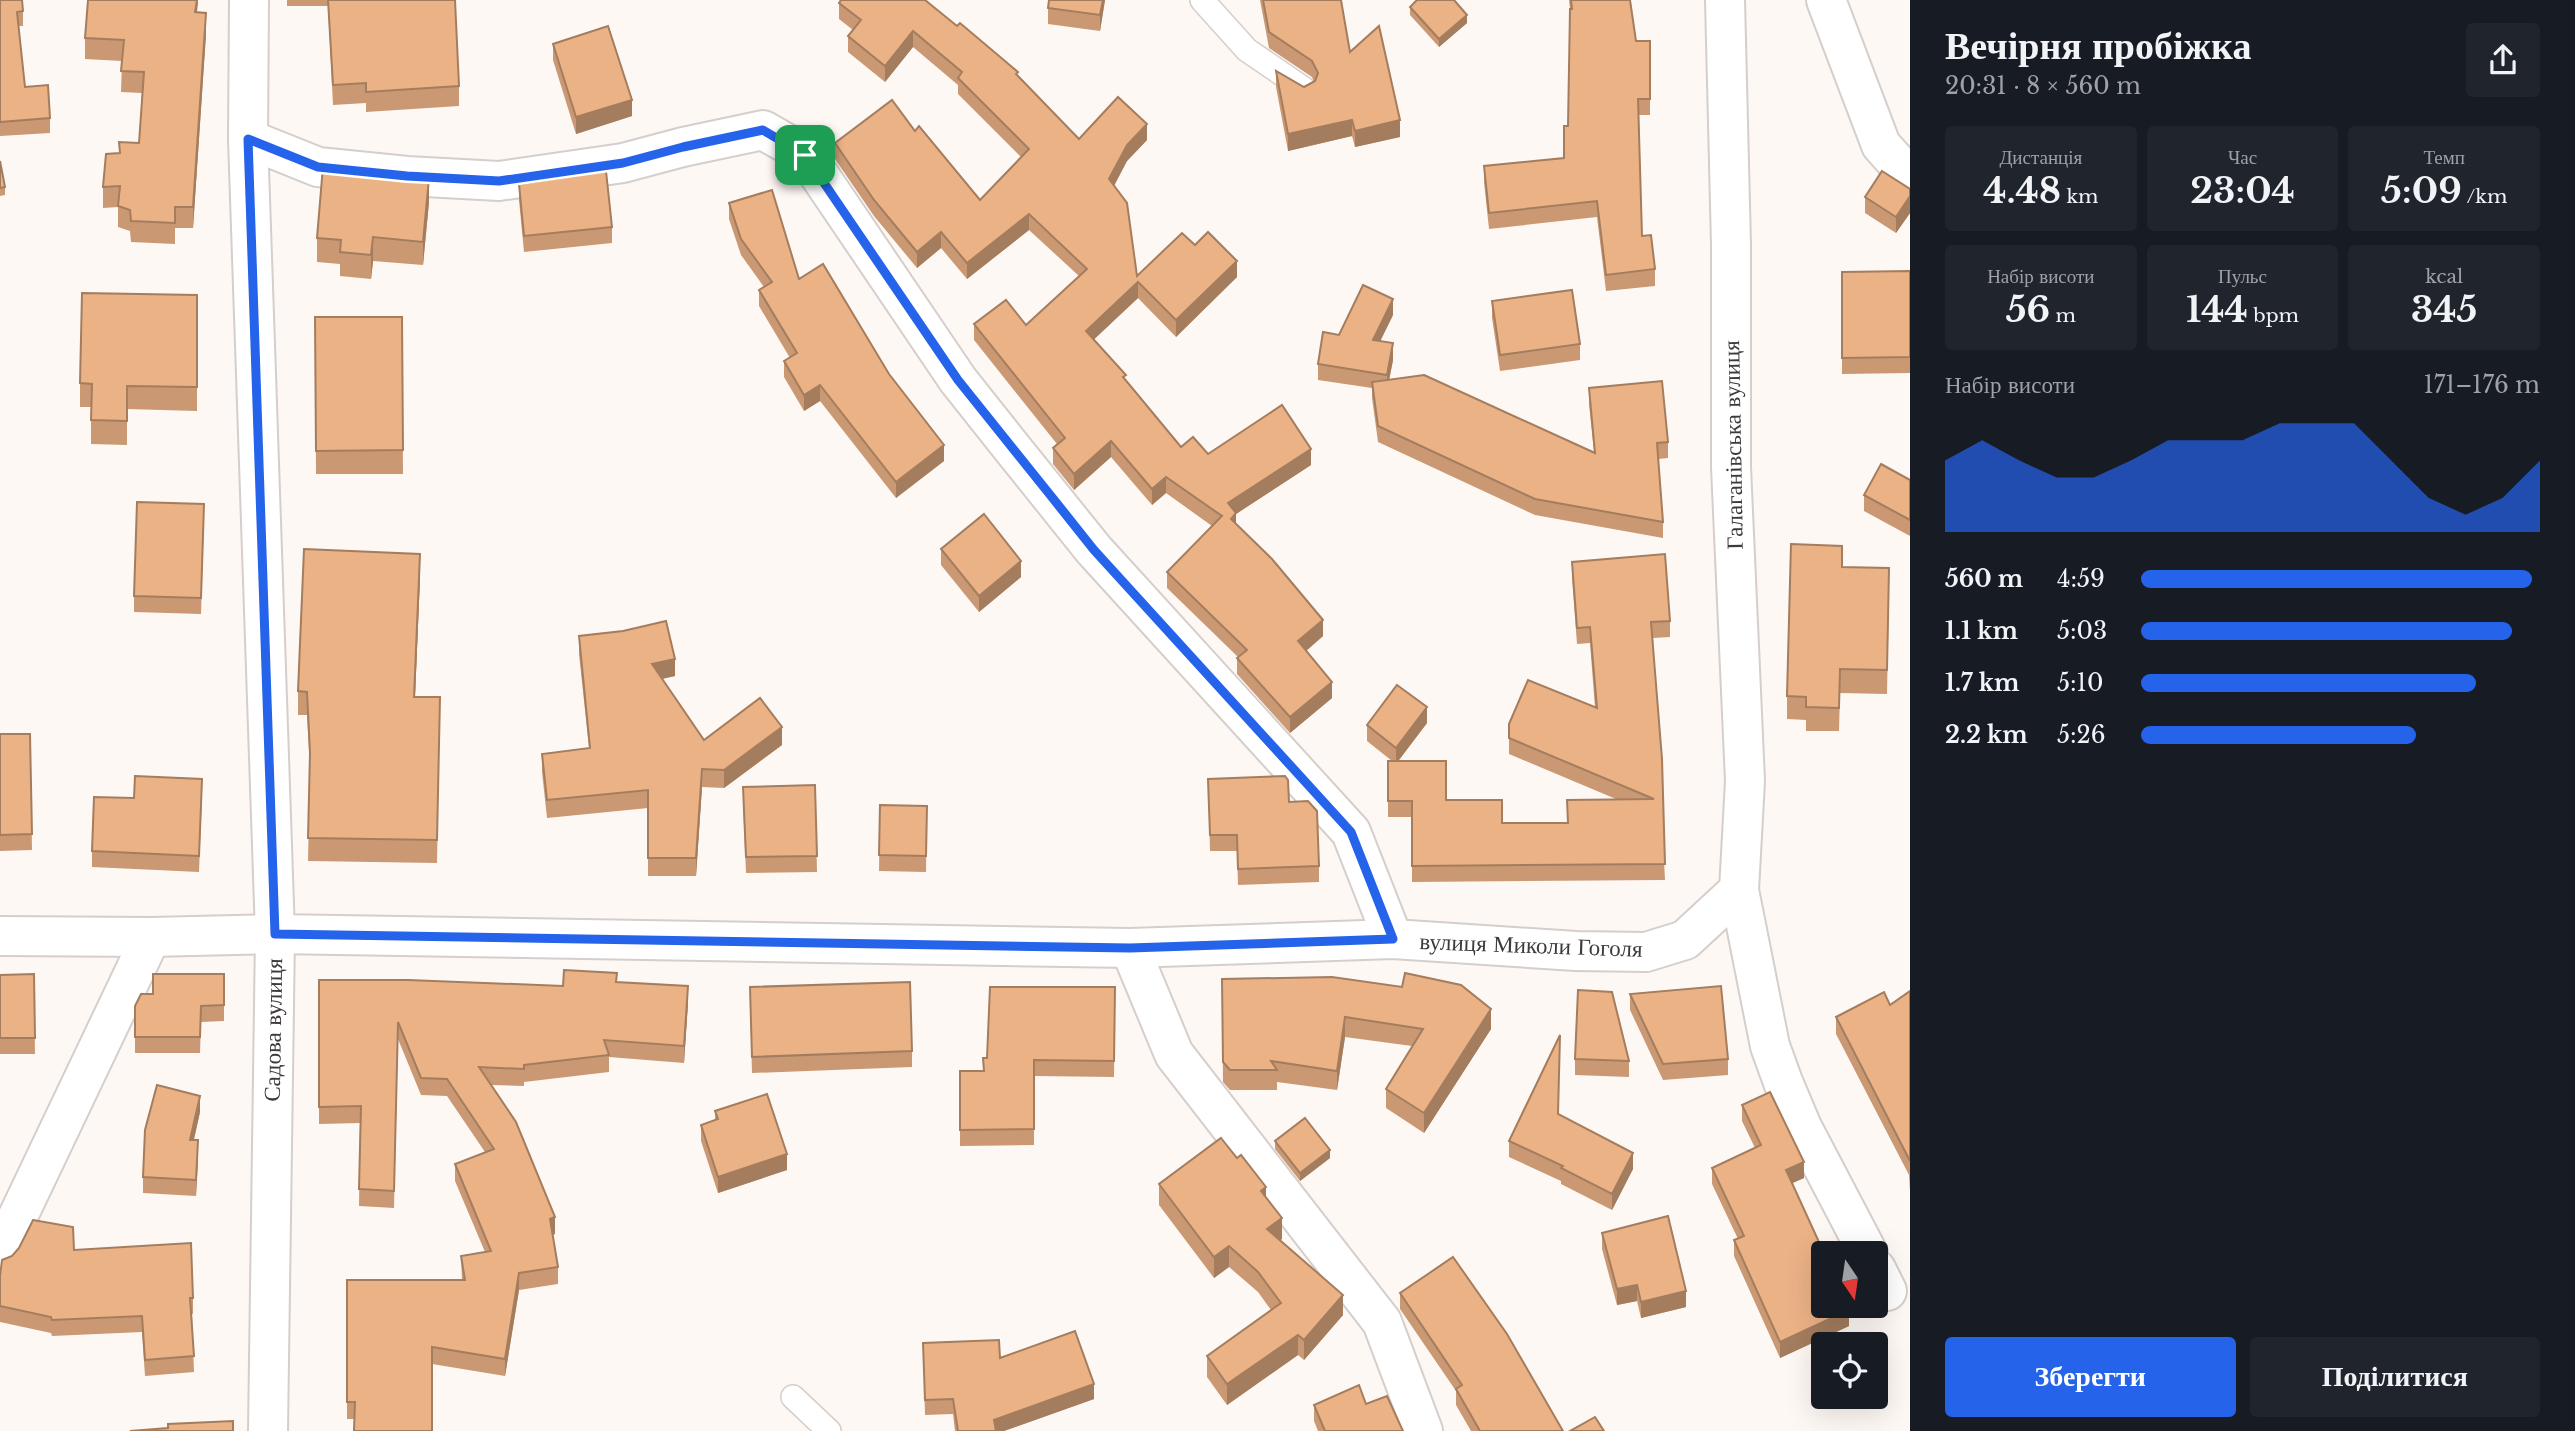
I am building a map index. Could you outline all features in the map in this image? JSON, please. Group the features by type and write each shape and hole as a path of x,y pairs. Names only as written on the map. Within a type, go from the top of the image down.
{"street":[{"name":"Садова вулиця","path":"249,0 248,139 275,934 268,1431"},
{"name":"Галаганівська вулиця","path":"1725,0 1731,232 1731,467 1745,781 1739,890 1770,1046 1802,1127 1862,1241"},
{"path":"1826,0 1881,145 1899,165 1910,171"},
{"path":"248,139 318,167 407,176 499,181 623,163 763,130 805,155 958,380 1016,454 1094,550 1351,832 1393,939"},
{"name":"вулиця Миколи Гоголя","path":"0,936 275,934 1130,948 1393,939 1576,951 1646,952 1685,940 1739,890"},
{"path":"0,1254 151,937"},
{"path":"1130,948 1174,1054 1382,1322 1423,1431"}],"lane":[{"path":"1202,0 1247,50 1304,89"},
{"path":"793,1396 829,1431"}],"building":[{"path":"0,0 22,0 23,11 17,12 25,87 48,85 50,118 0,122"},
{"path":"88,0 197,0 195,12 206,13 193,207 175,207 175,223 131,221 130,210 118,206 120,186 103,187 106,154 120,153 119,142 139,143 144,72 121,71 124,40 85,38"},
{"path":"328,0 455,0 459,86 366,92 366,83 333,85"},
{"path":"841,0 925,0 957,26 960,23 1018,72 1016,74 1079,139 1118,97 1147,124 1127,145 1109,179 1127,203 1137,276 1182,233 1195,245 1208,232 1237,261 1176,320 1138,282 1086,331 1126,375 1123,377 1181,447 1193,437 1208,454 1282,405 1311,449 1228,503 1236,513 1231,519 1272,559 1323,620 1298,641 1332,682 1290,717 1237,658 1247,650 1167,572 1222,516 1166,477 1152,489 1111,441 1074,474 1053,448 1065,438 974,324 1006,300 1026,325 1087,269 1029,214 967,263 941,232 917,252 874,200 835,143 892,100 915,131 919,126 980,200 1029,149 958,78 962,72 913,31 885,66 848,36 861,20 839,3"},
{"path":"1049,0 1103,0 1100,15 1048,8"},
{"path":"1263,0 1341,0 1350,52 1379,26 1400,120 1355,131 1352,120 1288,134 1276,71 1304,87 1315,81 1318,73 1312,61 1269,32"},
{"path":"1417,0 1454,0 1467,15 1439,39 1410,7"},
{"path":"1571,0 1630,0 1636,41 1650,41 1650,99 1638,99 1642,236 1651,235 1655,269 1606,275 1597,201 1489,213 1484,166 1564,158 1564,126 1568,126"},
{"path":"608,26 632,100 576,117 553,44"},
{"path":"0,161 5,187 0,188"},
{"path":"323,166 406,174 407,180 429,178 423,242 373,237 371,255 340,252 341,240 317,238"},
{"path":"606,171 612,227 524,236 519,184"},
{"path":"1882,171 1910,189 1910,196 1896,217 1865,197"},
{"path":"772,190 799,279 823,264 889,374 944,445 896,482 820,385 804,395 784,361 797,353 759,290 772,282 741,239 729,203"},
{"path":"1910,271 1910,357 1842,358 1842,272"},
{"path":"1363,285 1393,299 1373,340 1393,343 1387,375 1318,364 1323,332 1339,335"},
{"path":"1572,290 1580,344 1500,355 1492,301"},
{"path":"82,293 197,295 197,387 127,386 127,421 91,420 92,384 80,383"},
{"path":"315,317 402,317 403,450 316,451"},
{"path":"1424,375 1595,453 1589,388 1662,381 1668,442 1657,443 1663,522 1535,499 1378,426 1372,382"},
{"path":"1881,464 1910,480 1910,520 1864,495"},
{"path":"137,502 204,504 201,598 134,596"},
{"path":"984,514 1021,561 979,596 941,549"},
{"path":"1791,544 1842,546 1842,567 1889,568 1887,670 1840,669 1839,708 1806,707 1806,697 1787,696"},
{"path":"304,549 420,554 414,697 440,697 437,840 308,838 310,753 307,692 298,691"},
{"path":"1665,554 1670,621 1651,622 1662,759 1665,864 1412,866 1412,801 1388,801 1388,761 1446,761 1446,800 1502,800 1502,823 1568,823 1567,800 1654,799 1509,738 1509,724 1528,680 1597,708 1590,627 1577,628 1572,562"},
{"path":"666,621 675,659 652,664 704,740 760,698 782,727 724,770 702,769 696,858 648,858 648,790 547,800 542,754 590,748 579,636 623,631"},
{"path":"1397,685 1427,707 1396,748 1367,725"},
{"path":"0,734 30,734 32,834 0,835"},
{"path":"135,776 202,779 199,856 92,851 94,797 134,798"},
{"path":"1285,776 1288,780 1289,802 1308,801 1317,811 1319,866 1238,869 1237,835 1210,835 1208,779"},
{"path":"815,785 817,856 746,857 743,787"},
{"path":"880,805 927,806 926,856 879,855"},
{"path":"564,970 617,973 616,982 688,986 684,1046 604,1040 609,1055 524,1065 524,1069 479,1067 516,1122 555,1217 550,1219 558,1267 519,1273 505,1359 432,1347 432,1431 354,1431 355,1402 347,1402 347,1280 465,1280 461,1256 491,1251 455,1164 494,1149 447,1079 421,1078 398,1022 394,1191 359,1189 361,1106 319,1107 319,980 408,980 563,986"},
{"path":"1405,973 1461,985 1491,1009 1424,1113 1386,1089 1423,1029 1345,1017 1337,1071 1271,1061 1277,1070 1230,1070 1223,1062 1222,979 1332,977 1402,987"},
{"path":"34,974 35,1038 0,1038 0,975"},
{"path":"153,974 224,974 224,1005 201,1006 200,1037 135,1037 135,1006 141,994 153,994"},
{"path":"910,982 912,1051 752,1057 750,987"},
{"path":"1721,986 1728,1059 1663,1064 1630,994"},
{"path":"990,987 1115,987 1114,1061 1034,1060 1034,1129 960,1130 960,1071 984,1071"},
{"path":"1578,990 1612,992 1629,1061 1575,1059"},
{"path":"1910,991 1910,1161 1836,1017 1884,992 1890,1005"},
{"path":"1560,1035 1558,1114 1633,1153 1612,1194 1561,1168 1563,1166 1509,1141"},
{"path":"157,1085 200,1096 190,1140 198,1140 196,1180 143,1177 145,1130"},
{"path":"1770,1092 1804,1162 1786,1170 1819,1241 1811,1241 1811,1318 1832,1318 1780,1342 1734,1240 1744,1236 1712,1168 1761,1145 1742,1105"},
{"path":"767,1094 787,1154 718,1177 701,1125 718,1119 715,1111"},
{"path":"1305,1118 1330,1150 1300,1173 1275,1141"},
{"path":"1221,1138 1237,1158 1241,1155 1266,1187 1261,1191 1282,1218 1267,1229 1343,1295 1304,1340 1298,1335 1227,1384 1207,1356 1281,1303 1258,1272 1229,1246 1214,1257 1159,1184"},
{"path":"1668,1216 1686,1291 1641,1302 1637,1285 1617,1289 1602,1233"},
{"path":"33,1220 73,1227 74,1250 191,1243 193,1298 190,1298 194,1356 145,1360 142,1316 52,1320 51,1317 0,1306 2,1260 12,1256 19,1248"},
{"path":"1453,1257 1507,1334 1563,1431 1480,1431 1456,1389 1462,1385 1400,1293"},
{"path":"1075,1331 1094,1384 994,1420 996,1431 958,1431 953,1399 925,1400 923,1343 999,1340 1000,1358"},
{"path":"1359,1385 1366,1404 1387,1396 1403,1431 1325,1431 1314,1405"},
{"path":"1595,1417 1604,1431 1570,1431"},
{"path":"233,1421 233,1431 130,1431 168,1428 168,1424"}],"route":[{"path":"763,130 805,155 958,380 1094,550 1351,832 1393,939 1130,948 275,934 248,139 318,167 407,176 499,181 623,163 763,130"}]}
